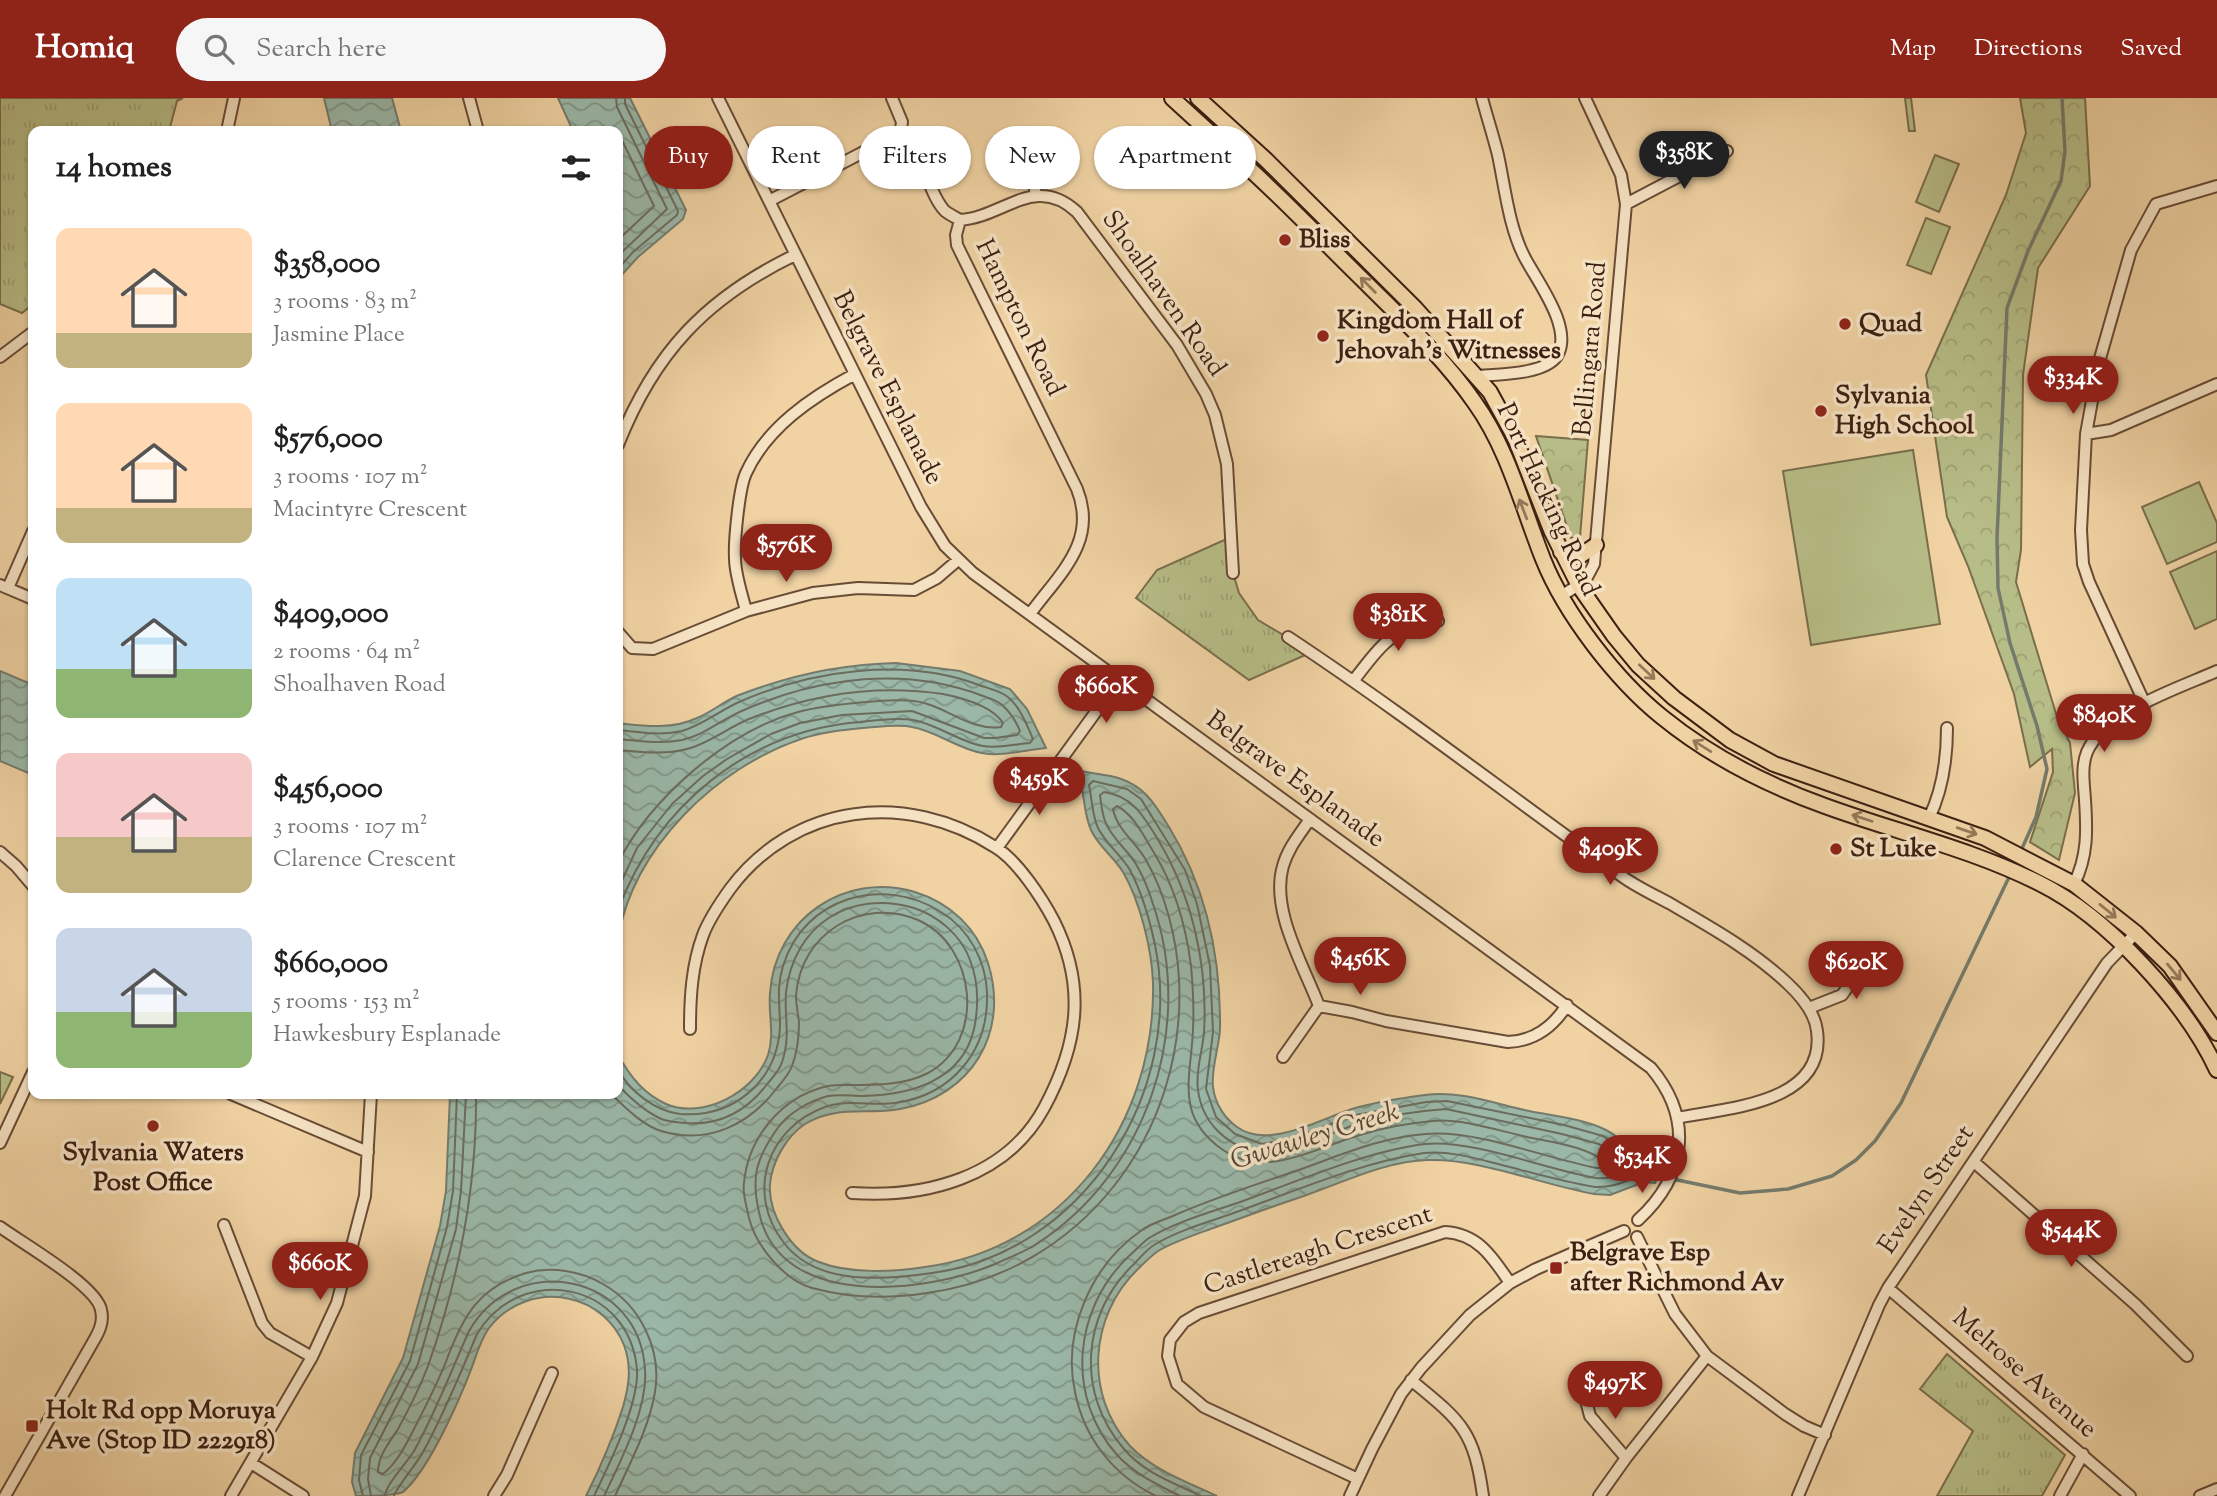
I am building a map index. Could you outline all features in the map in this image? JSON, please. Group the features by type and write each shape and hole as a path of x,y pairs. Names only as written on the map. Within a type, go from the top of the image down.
{"main road":[{"name":"Port Hacking Road","path":"1172,98 1263,181 1423,341 1473,400 1495,435 1543,560 1561,596 1588,637 1659,715 1700,746 1748,772 1822,805 1905,831 1996,865 2037,882 2065,899 2123,945 2173,999 2194,1027 2217,1070"},
{"name":"Port Hacking Road","path":"1198,98 1259,153 1415,308 1490,392 1516,438 1561,551 1579,586 1602,621 1638,665 1674,698 1730,740 1774,764 2004,846 2074,884 2136,933 2170,966 2217,1033"},
{"path":"1561,551 1580,556 1596,545"}],"street":[{"path":"227,126 234,98"},
{"path":"469,98 477,126"},
{"name":"Belgrave Esplanade","path":"718,98 921,507 934,530 958,561 1651,1068 1666,1088 1677,1118 1678,1148 1674,1171 1667,1188 1638,1220"},
{"path":"892,98 902,121 901,126"},
{"path":"1476,376 1543,367 1559,353 1562,341 1556,316 1540,282 1524,257 1517,236 1482,98"},
{"name":"Bellingara Road","path":"1579,586 1592,572 1596,545 1626,204 1621,175 1584,98"},
{"path":"1626,204 1727,151"},
{"path":"769,201 859,154"},
{"path":"2145,704 2083,564 2081,530 2086,434 2099,362 2131,250 2157,204 2217,186"},
{"name":"Hampton Road","path":"933,189 944,210 960,220 956,235 957,245 1077,489 1084,513 1083,532 1074,553 1030,614"},
{"path":"960,220 981,216 1022,198 1036,195 1035,189"},
{"name":"Shoalhaven Road","path":"1036,195 1067,203 1077,212 1177,345 1199,380 1215,415 1227,464 1233,573"},
{"path":"623,435 647,382 692,324 749,279 796,255"},
{"path":"0,357 28,336"},
{"path":"746,611 735,559 745,475 768,439 800,409 855,374"},
{"path":"2086,434 2111,430 2217,384"},
{"path":"28,541 4,587 28,597"},
{"path":"623,638 632,648 653,649 746,611 813,593 858,588 914,590 937,578 958,561"},
{"path":"1561,596 1579,586"},
{"path":"1354,680 1376,651 1392,637 1411,627 1438,621"},
{"path":"1288,636 1354,680 1626,879 1735,941 1787,983 1810,1008 1818,1034 1815,1058 1809,1070 1788,1092 1754,1103 1677,1118"},
{"path":"2074,884 2085,855 2087,829 2083,773 2086,753 2102,730 2145,704 2217,671"},
{"path":"997,848 1119,680"},
{"path":"1929,818 1938,799 1947,755 1947,728"},
{"path":"690,1029 690,993 704,933 721,902 743,872 770,847 791,835 842,816 879,812 932,818 997,848 1044,902 1062,937 1073,975 1074,1023 1063,1071 1038,1119 1018,1142 972,1175 924,1191 883,1195 852,1194"},
{"path":"1310,819 1292,845 1283,865 1280,900 1295,947 1319,1006"},
{"path":"0,852 28,880"},
{"name":"Evelyn Street","path":"1798,1496 1888,1288 2107,963 2136,933"},
{"path":"1810,1008 1842,995 1871,954"},
{"path":"1319,1006 1386,1021 1508,1042 1521,1041 1546,1030 1567,1005"},
{"path":"1283,1057 1319,1006"},
{"path":"0,1143 28,1083"},
{"path":"244,1099 368,1152"},
{"path":"230,1496 312,1357 337,1303 365,1196 371,1099"},
{"path":"1974,1162 2135,1304 2187,1356"},
{"path":"1623,1231 1628,1219 1638,1220 1642,1230 1637,1237"},
{"path":"223,1224 262,1323 271,1333 312,1357"},
{"path":"0,1227 88,1289 99,1302 102,1312 100,1330 5,1496"},
{"path":"1623,1231 1629,1237 1637,1237"},
{"path":"1350,1496 1387,1418 1411,1380 1470,1315 1510,1283 1623,1231"},
{"name":"Castlereagh Crescent","path":"1358,1479 1204,1406 1177,1384 1168,1356 1170,1340 1184,1322 1199,1312 1445,1232 1459,1233 1481,1245 1510,1283"},
{"path":"1637,1237 1675,1314 1707,1356 1785,1415 1825,1435"},
{"name":"Melrose Avenue","path":"1888,1288 2130,1496"},
{"path":"1599,1496 1707,1356"},
{"path":"494,1496 507,1475 552,1373"},
{"path":"1411,1380 1450,1413 1470,1438 1477,1457 1483,1496"},
{"path":"1584,1393 1590,1416 1626,1458"},
{"path":"2060,1496 2082,1454"},
{"path":"251,1463 303,1496"},
{"path":"2200,1496 2217,1489"}],"green space":[{"path":"0,98 183,98 177,101 170,126 28,126 28,308 22,313 0,304"},
{"path":"1905,98 1911,98 1915,131 1909,131"},
{"path":"2020,98 2085,98 2090,186 2038,268 2023,375 2021,550 2016,582 2057,717 2070,743 2075,793 2059,860 2030,842 2053,772 2052,749 2030,767 2014,694 1968,566 1947,517 1926,375 2006,195 2026,133"},
{"path":"1935,155 1959,164 1939,212 1916,202"},
{"path":"1926,218 1950,227 1931,274 1907,265"},
{"path":"1536,436 1588,440 1580,537 1571,538"},
{"path":"1913,450 1940,624 1811,645 1783,471"},
{"path":"2199,482 2217,523 2217,542 2167,564 2142,507"},
{"path":"1231,537 1233,573 1239,593 1258,620 1312,652 1249,680 1136,598 1157,570"},
{"path":"2217,551 2217,619 2195,629 2170,572"},
{"path":"0,1072 13,1077 0,1104"},
{"path":"1947,1354 2065,1455 2042,1496 1937,1496 1973,1431 1920,1389"}],"water":[{"path":"324,98 392,98 400,126 331,126"},
{"path":"558,98 630,98 644,126 644,189 676,189 686,210 683,219 638,257 623,274 623,126 571,126"},
{"path":"896,663 960,671 1010,689 1027,709 1046,748 1006,754 982,753 964,748 930,732 907,726 848,730 801,739 769,752 739,770 710,791 684,815 641,873 623,920 623,724 658,726 687,722 739,695 778,682 835,668"},
{"path":"0,671 28,683 28,773 0,761"},
{"path":"1075,770 1118,778 1144,792 1169,827 1193,875 1209,924 1218,976 1220,1029 1213,1087 1221,1110 1237,1127 1250,1133 1279,1134 1379,1102 1451,1094 1597,1126 1614,1135 1646,1162 1661,1170 1655,1183 1644,1182 1610,1195 1594,1194 1468,1163 1412,1161 1316,1191 1194,1235 1158,1251 1122,1288 1110,1309 1098,1356 1099,1380 1115,1426 1130,1446 1171,1475 1217,1496 586,1496 623,1407 628,1384 628,1361 620,1337 603,1315 579,1301 547,1297 515,1306 489,1328 481,1341 443,1433 413,1482 403,1492 356,1496 352,1482 355,1453 403,1358 440,1226 446,1191 450,1099 623,1099 623,1062 637,1083 666,1104 680,1108 696,1108 726,1099 752,1081 768,1055 771,1040 770,993 775,967 785,943 799,923 818,907 839,895 863,889 889,887 915,892 951,910 969,928 983,950 993,989 994,1014 989,1037 979,1057 965,1076 947,1091 925,1102 900,1109 828,1114 805,1124 792,1135 777,1158 770,1184 773,1207 783,1230 799,1250 831,1266 871,1271 912,1269 975,1255 1021,1234 1060,1205 1093,1170 1119,1129 1138,1083 1150,1034 1153,983 1148,941 1135,897 1123,872 1091,830"}],"waterway":[{"name":"Gwawley Creek","path":"2020,853 2036,817 2047,769 2037,726 2010,643 1998,588 1997,538 2007,308 2028,251 2061,181 2065,151 2062,98"},
{"name":"Gwawley Creek","path":"1658,1176 1740,1193 1788,1189 1832,1176 1856,1160 1875,1141 1901,1103 2011,873"}],"place":[{"name":"Bliss","path":"1285,240"},
{"name":"Quad","path":"1845,324"},
{"name":"Kingdom Hall of Jehovah's Witnesses","path":"1323,336"},
{"name":"Sylvania High School","path":"1821,411"},
{"name":"St Luke","path":"1836,849"},
{"name":"Sylvania Waters Post Office","path":"153,1126"},
{"name":"Belgrave Esp after Richmond Av","path":"1556,1268"},
{"name":"Holt Rd opp Moruya Ave (Stop ID 222918)","path":"32,1426"}]}
